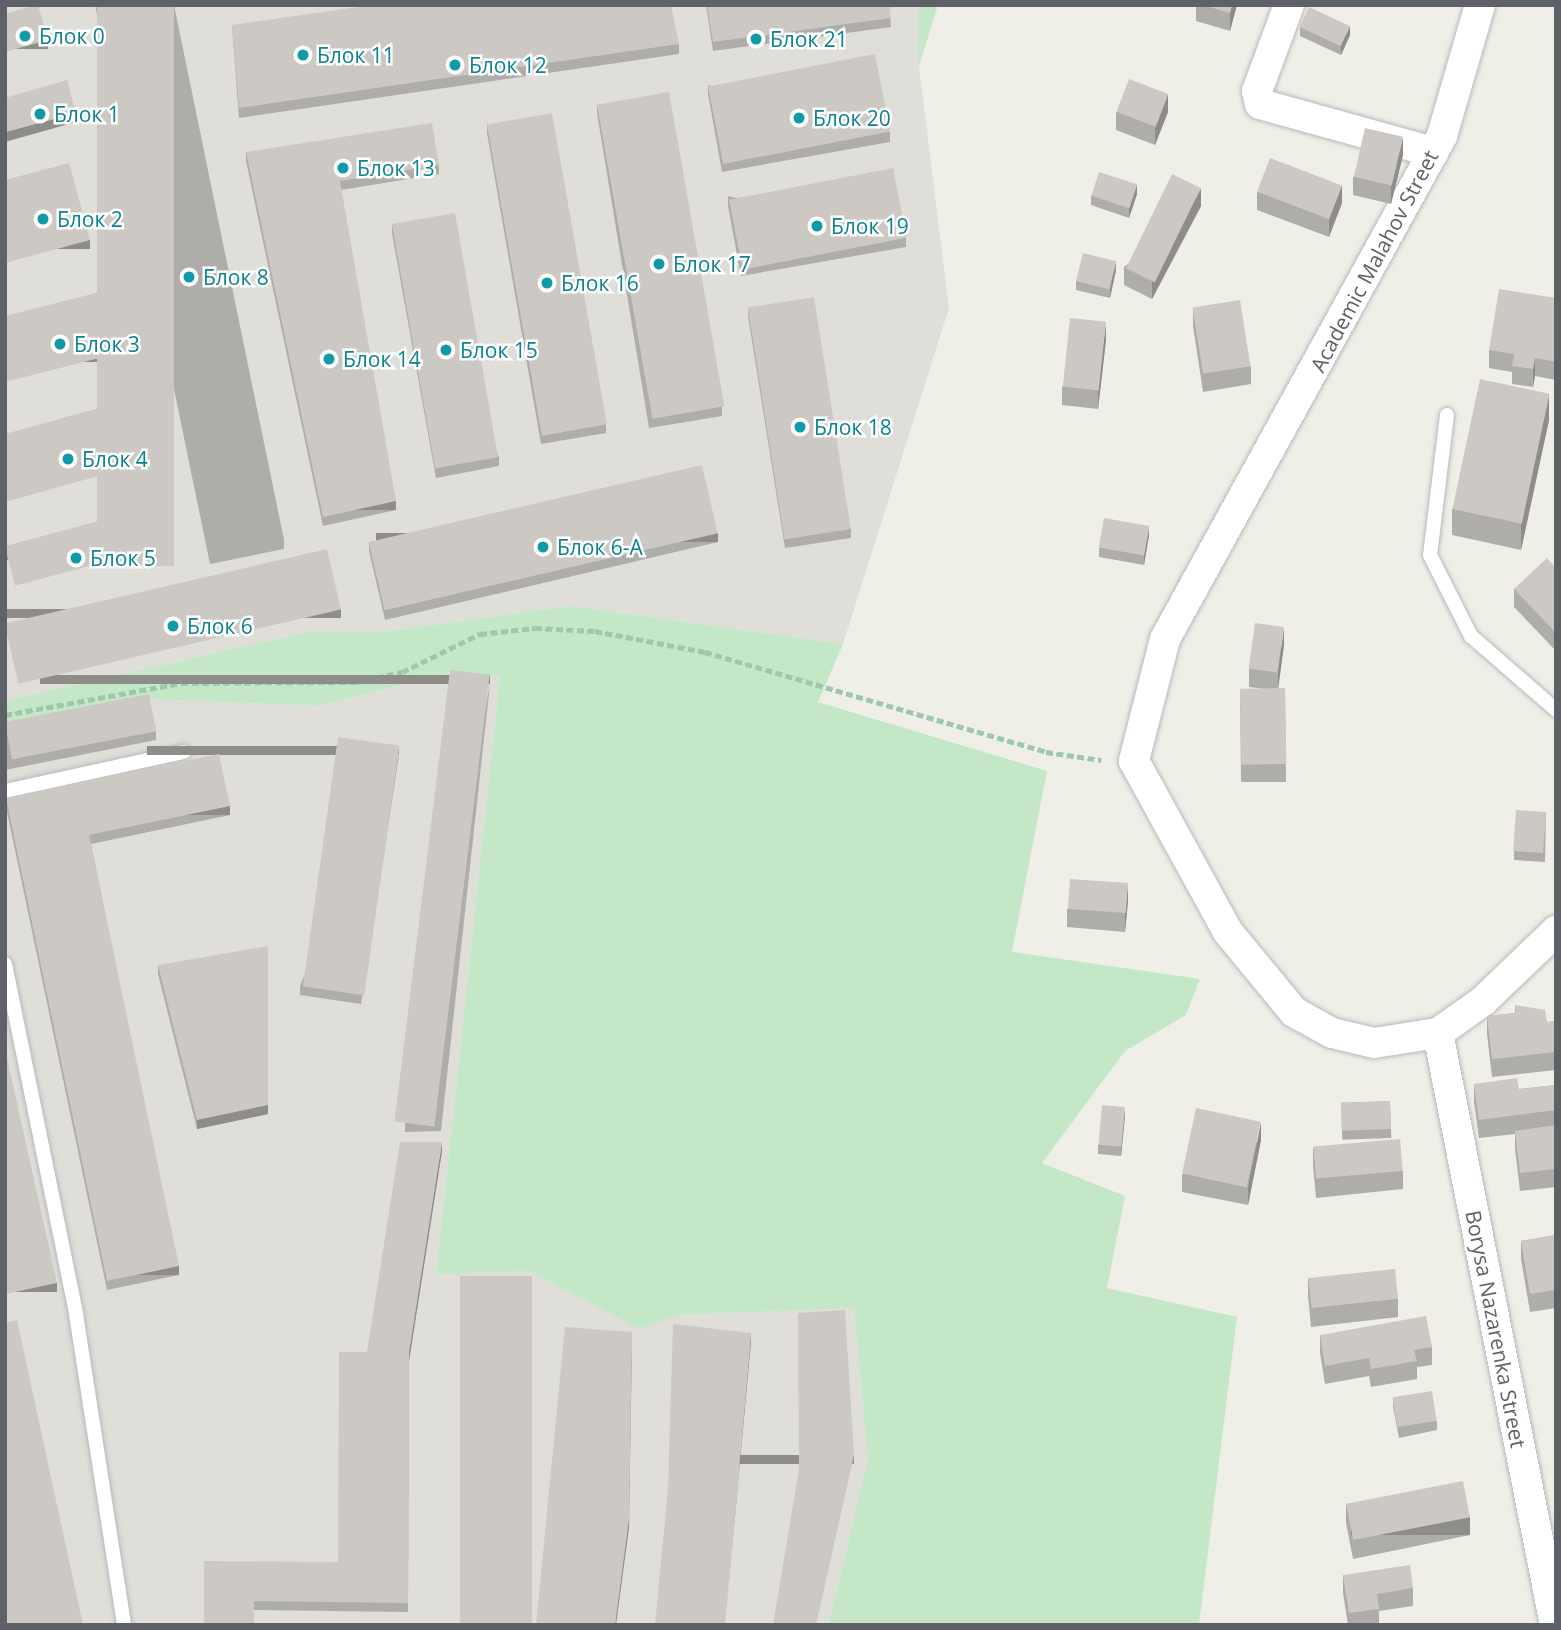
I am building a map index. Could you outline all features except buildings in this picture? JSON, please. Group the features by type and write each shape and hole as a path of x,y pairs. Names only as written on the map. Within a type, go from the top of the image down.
{"street":[{"path":"1289,5 1257,91 1260,104 1433,152"},
{"name":"Academic Malahov Street","path":"1134,761 1165,639 1433,152 1459,91 1480,5"},
{"path":"1134,761 1228,932 1294,1012 1332,1033 1374,1043 1438,1033 1483,1001 1556,931"},
{"name":"Borysa Nazarenka Street","path":"1438,1033 1555,1625"}],"lane":[{"path":"1447,415 1430,555 1471,636 1556,710"},
{"path":"5,791 184,752"},
{"path":"5,964 76,1314 124,1625"}],"path":[{"path":"5,715 181,683 356,682 401,672 480,634 535,628 595,631 705,652 1046,752 1134,761"}],"shaded area":[{"path":"5,5 919,5 919,66 949,308 843,644 570,606 389,631 308,632 5,701"},
{"path":"451,672 500,676 436,1273 529,1271 639,1329 679,1315 854,1308 868,1460 828,1625 5,1625 5,727 150,699 317,706"}],"green space":[{"path":"919,5 938,5 919,66"},
{"path":"570,606 843,644 818,702 1047,771 1012,952 1200,979 1186,1015 1125,1051 1042,1163 1125,1196 1107,1288 1237,1317 1199,1625 828,1625 868,1460 854,1308 679,1315 639,1329 529,1271 436,1274 500,676 451,672 317,706 150,699 5,727 5,701 308,632 389,631"}],"place":[{"name":"Блок 0","path":"25,36"},
{"name":"Блок 21","path":"756,39"},
{"name":"Блок 11","path":"303,55"},
{"name":"Блок 12","path":"455,65"},
{"name":"Блок 1","path":"40,114"},
{"name":"Блок 20","path":"799,118"},
{"name":"Блок 13","path":"343,168"},
{"name":"Блок 2","path":"43,219"},
{"name":"Блок 19","path":"817,226"},
{"name":"Блок 17","path":"659,264"},
{"name":"Блок 8","path":"189,277"},
{"name":"Блок 16","path":"547,283"},
{"name":"Блок 3","path":"60,344"},
{"name":"Блок 15","path":"446,350"},
{"name":"Блок 14","path":"329,359"},
{"name":"Блок 18","path":"800,427"},
{"name":"Блок 4","path":"68,459"},
{"name":"Блок 6-А","path":"543,547"},
{"name":"Блок 5","path":"76,558"},
{"name":"Блок 6","path":"173,626"}]}
